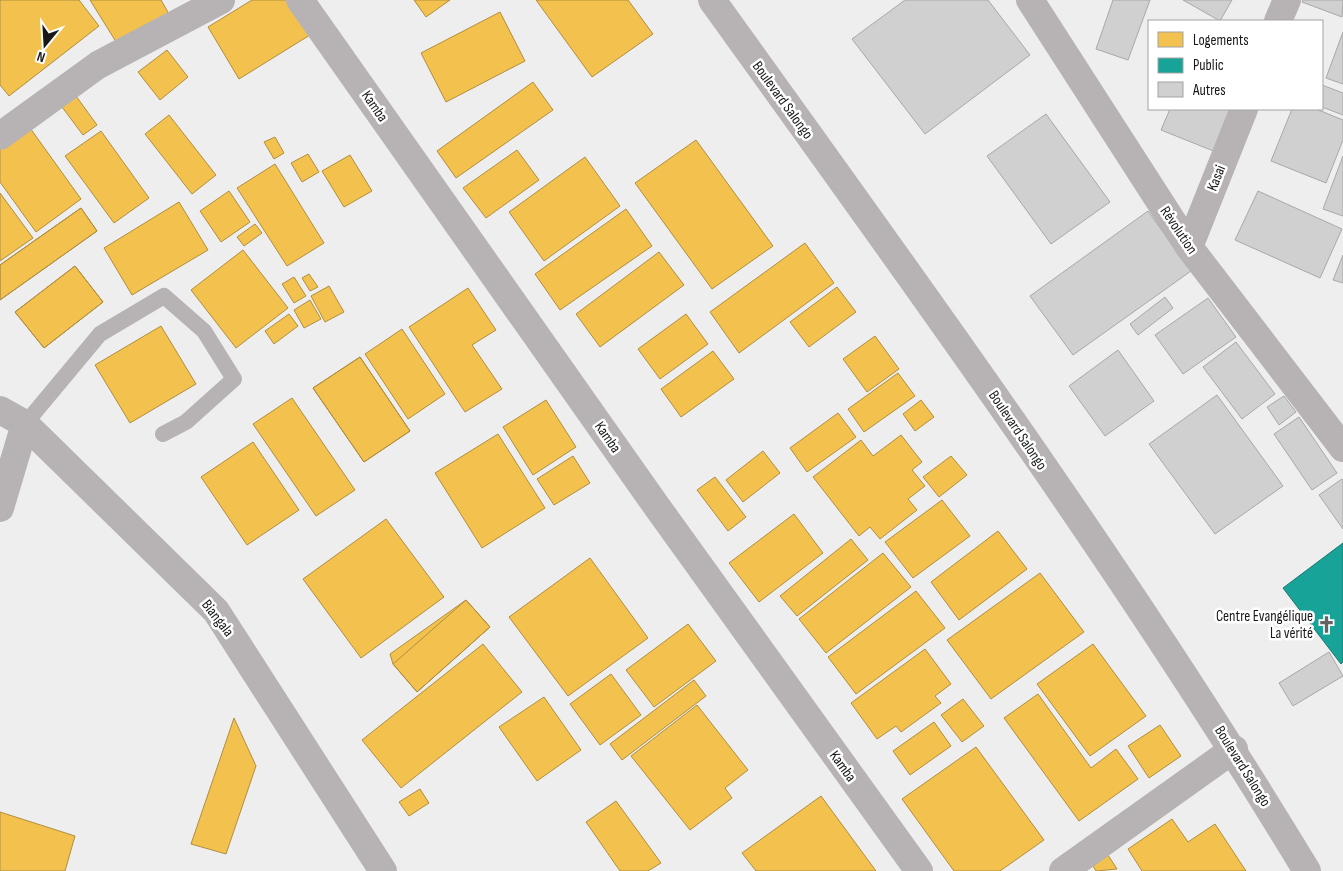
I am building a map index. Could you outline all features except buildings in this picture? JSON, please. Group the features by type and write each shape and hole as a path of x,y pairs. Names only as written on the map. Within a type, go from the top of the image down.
{"street":[{"path":"0,136 98,65 221,0"},
{"name":"Kamba","path":"300,0 655,504 919,871"},
{"name":"Boulevard Salongo","path":"712,0 973,363 1234,749 1307,871"},
{"name":"Révolution","path":"1030,0 1189,247 1343,448"},
{"path":"1278,20 1287,0"},
{"name":"Kasai","path":"1189,247 1244,110"},
{"name":"Biangala","path":"0,410 25,424 216,611 383,871"},
{"path":"0,508 25,424"},
{"path":"1063,871 1234,749"}],"lane":[{"path":"25,424 100,334 164,296 204,331 234,380 186,422 163,434"}],"place":[{"name":"Centre Evangélique La vérité","path":"1327,625"}]}
